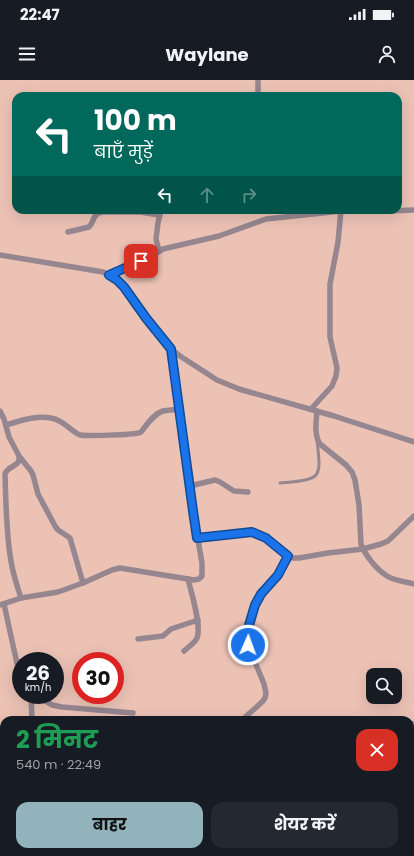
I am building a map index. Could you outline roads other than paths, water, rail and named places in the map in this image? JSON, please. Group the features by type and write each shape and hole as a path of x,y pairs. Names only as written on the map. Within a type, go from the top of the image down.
{"street":[{"path":"258,80 258,92"},
{"path":"402,211 414,210"},
{"path":"68,232 89,227 96,214"},
{"path":"159,251 156,239 160,214"},
{"path":"109,275 149,258 163,249 176,245 219,236 266,219 308,214"},
{"path":"341,214 338,242 330,284 330,337 336,368 336,376 332,386 314,410 317,440 352,472 355,480 359,505 361,544 367,556 378,569 388,576 414,584"},
{"path":"0,255 103,272 117,280 124,287 171,349 217,380 239,390 314,410 414,442"},
{"path":"14,652 2,605 21,598 58,592 120,568 194,580 199,579 202,576 202,563 197,538 171,349"},
{"path":"6,425 30,419 50,418 63,422 73,431 83,436 138,434 158,413 179,409"},
{"path":"0,411 11,442 19,456 31,470 38,494 55,526 70,538 83,583"},
{"path":"19,456 19,462 8,469 5,474 6,513 11,563 21,598"},
{"path":"190,486 215,480 234,491 248,492"},
{"path":"197,538 252,532 266,538 288,556 299,558 363,549 381,544 388,541 414,516"},
{"path":"246,716 262,702 266,693 264,684 248,645 247,632 255,605 261,594 278,575 288,556"},
{"path":"184,651 198,637 198,620 188,579"},
{"path":"138,639 163,636 171,628 198,620"},
{"path":"31,704 32,716"},
{"path":"50,704 62,707 133,713"}],"lane":[{"path":"280,483 307,480 317,474 319,464 317,440"}]}
